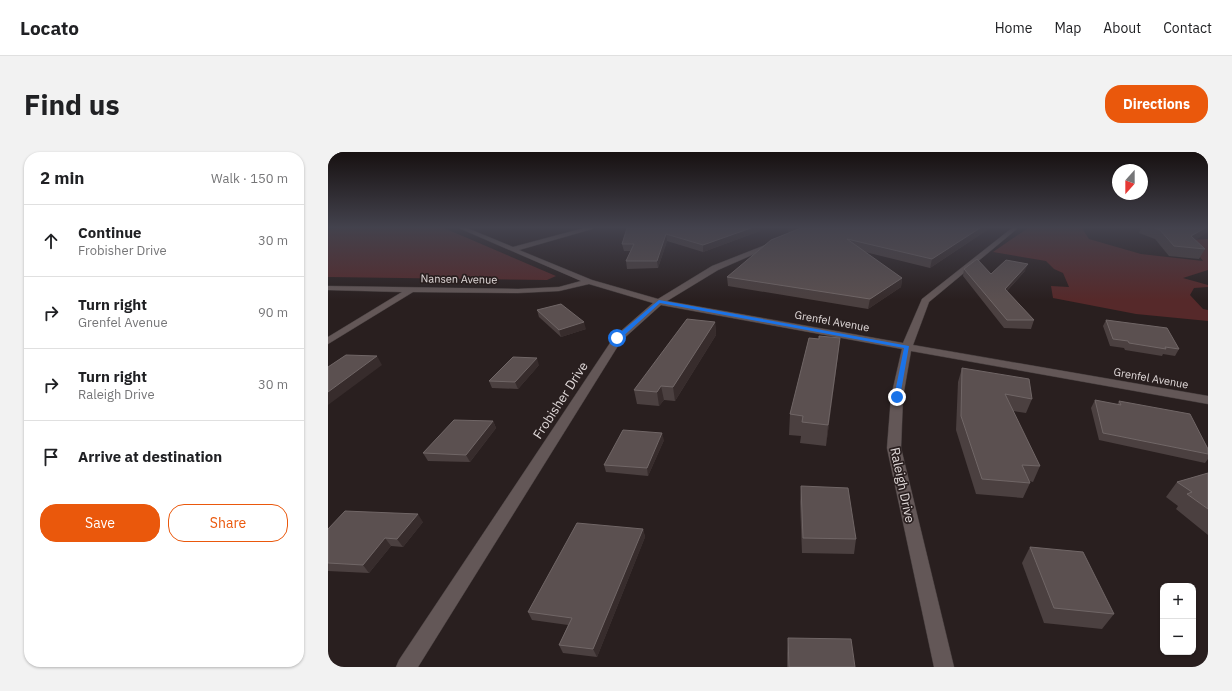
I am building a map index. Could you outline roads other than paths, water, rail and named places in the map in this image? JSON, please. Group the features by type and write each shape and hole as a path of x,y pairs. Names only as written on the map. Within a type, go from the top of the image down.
{"street":[{"name":"Grenfel Avenue","path":"520,252 588,282 659,302 1208,400"},
{"name":"Frobisher Drive","path":"406,667 617,338 659,302 715,268 753,252"},
{"name":"Raleigh Drive","path":"944,667 894,448 897,397 907,347 925,301 985,252"},
{"name":"Nansen Avenue","path":"328,288 518,291 559,289 588,282"},
{"path":"328,341 410,290"}]}
